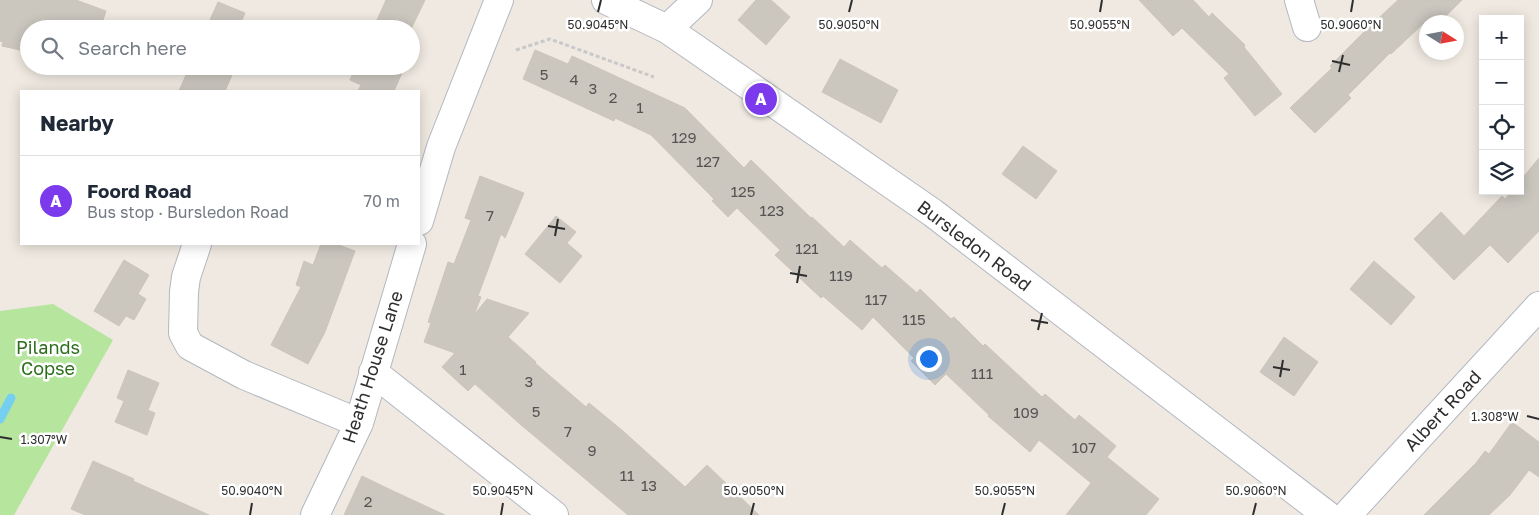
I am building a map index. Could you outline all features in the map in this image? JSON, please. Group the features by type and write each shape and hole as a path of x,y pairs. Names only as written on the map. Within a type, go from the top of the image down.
{"street":[{"path":"420,218 441,147 499,0"},
{"name":"Bursledon Road","path":"606,0 667,29 932,213 1327,515"},
{"path":"667,29 698,0"},
{"path":"1299,0 1307,27"},
{"path":"197,245 186,277 184,292 183,332 190,346 244,375 359,423"},
{"name":"Heath House Lane","path":"315,515 359,423 412,245"},
{"name":"Albert Road","path":"1347,515 1539,306"},
{"path":"373,372 554,515"}],"path":[{"path":"516,50 550,39 654,77"}],"green space":[{"name":"Pilands Copse","path":"53,304 113,340 14,515 0,515 0,311"}],"building":[{"path":"0,0 76,0 106,11 103,20 20,20 20,50 2,46 3,42 0,41"},
{"path":"386,0 425,0 415,20 377,20"},
{"path":"756,0 771,0 790,17 766,45 738,20"},
{"path":"1139,0 1193,0 1209,17 1212,13 1245,45 1244,47 1282,94 1255,116 1224,78 1229,74 1182,28 1173,36"},
{"path":"1398,0 1462,0 1447,15 1419,15 1419,28 1390,53 1348,95 1351,98 1315,133 1290,108 1332,68 1330,66"},
{"path":"218,2 245,13 242,20 210,20"},
{"path":"535,50 568,64 572,56 685,108 744,168 751,160 844,247 850,240 882,268 885,265 917,293 920,289 951,319 954,317 983,346 985,344 1042,397 1045,394 1075,420 1079,415 1116,446 1107,457 1159,499 1146,515 1066,515 1091,483 1039,440 1030,452 988,416 946,374 935,385 911,361 914,358 873,317 862,330 823,296 821,298 775,255 780,250 737,208 728,217 712,201 714,199 651,135 615,118 614,121 523,79"},
{"path":"840,59 898,90 881,123 822,92"},
{"path":"186,75 232,75 225,90 179,90"},
{"path":"352,75 401,75 394,90 358,90 361,85 350,80"},
{"path":"1023,146 1057,171 1036,199 1002,174"},
{"path":"1539,158 1539,231 1508,263 1490,245 1454,280 1414,239 1441,212 1464,236 1502,196 1505,199 1508,195 1524,195 1524,176"},
{"path":"480,176 524,193 505,238 501,234 478,296 481,297 474,315 487,299 529,313 508,337 535,363 586,407 589,403 623,431 685,487 707,465 759,515 628,515 475,384 468,391 442,367 455,353 424,342 431,323 428,322 448,262 454,264 471,220 465,218"},
{"path":"556,216 576,232 567,243 582,256 560,283 525,254"},
{"path":"321,245 339,245 355,251 325,332 308,364 271,345 301,287 296,285 304,261 313,265"},
{"path":"124,260 149,275 138,294 146,299 134,320 126,316 119,326 94,311"},
{"path":"1374,261 1415,297 1391,325 1350,289"},
{"path":"1284,337 1318,362 1294,396 1260,372"},
{"path":"128,370 159,383 148,410 155,413 147,435 115,422 124,401 117,398"},
{"path":"1512,422 1539,442 1539,477 1529,470 1510,495 1489,515 1424,515 1476,463 1485,451 1489,454"},
{"path":"93,461 209,515 85,515 71,509"},
{"path":"362,476 391,490 445,515 344,515"}],"waterway":[{"path":"0,419 11,398"}],"place":[{"name":"Foord Road","path":"761,99"}]}
